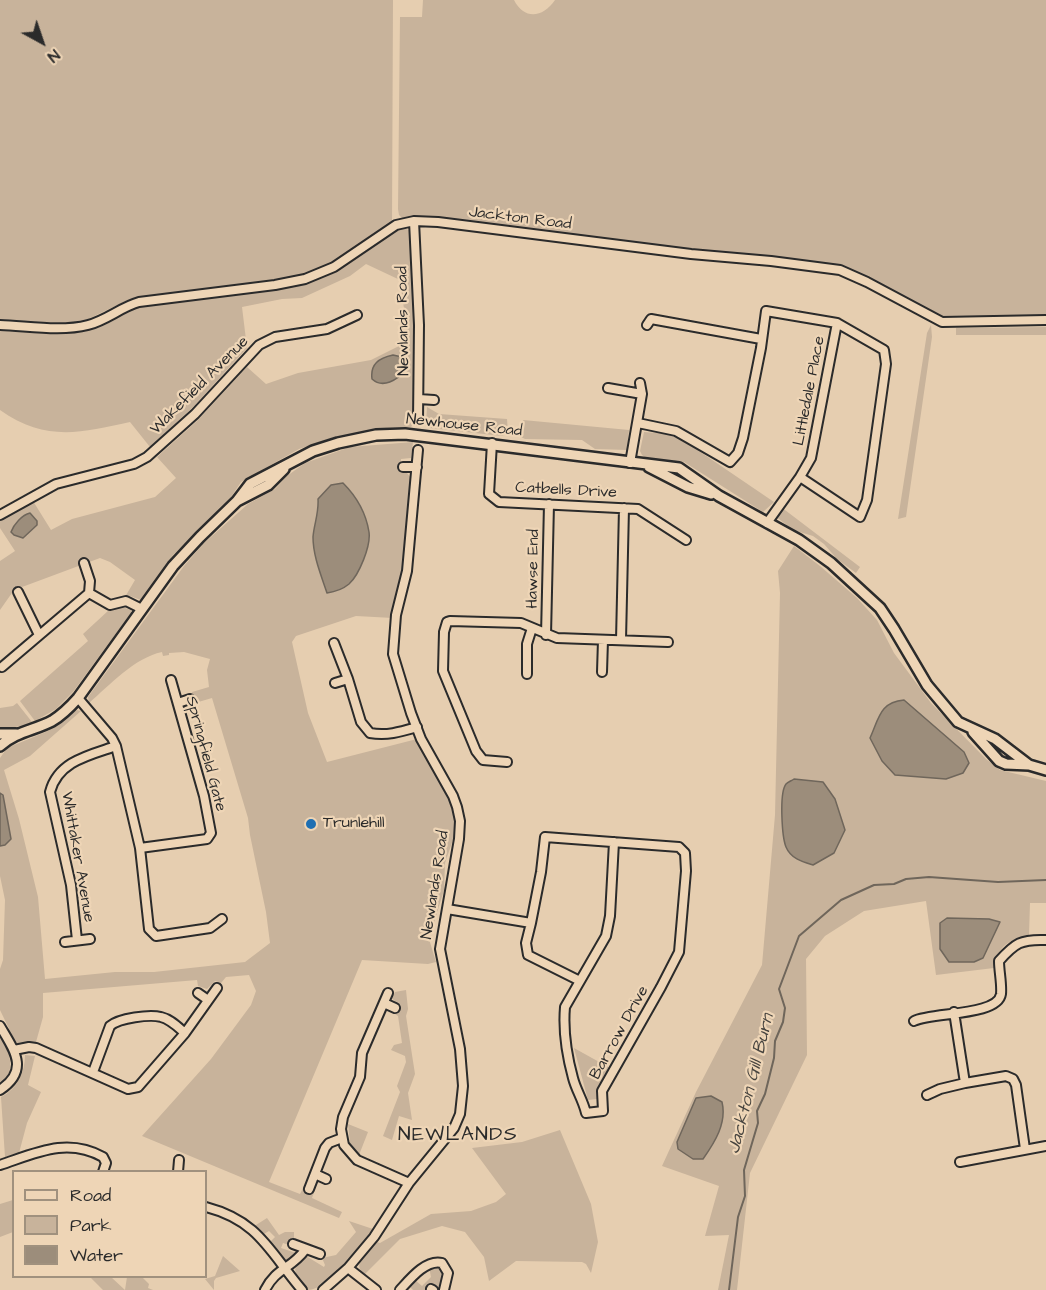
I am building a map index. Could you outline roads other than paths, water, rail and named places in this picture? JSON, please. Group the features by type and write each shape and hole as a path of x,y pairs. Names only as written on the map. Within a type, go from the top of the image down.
{"street":[{"name":"Jackton Road","path":"0,325 71,327 100,321 128,305 139,302 298,281 334,267 396,225 414,221 840,270 942,322 1046,320"},
{"name":"Newlands Road","path":"414,221 419,325 418,420"},
{"path":"638,423 676,431 730,462 738,453 743,438 766,311 837,323 884,350 886,364 867,500 860,517 800,477"},
{"name":"Wakefield Avenue","path":"0,515 56,484 134,464 147,457 195,414 267,339 316,332 357,315"},
{"path":"647,325 651,319 761,339"},
{"name":"Littledale Place","path":"767,523 811,458 837,323"},
{"path":"630,463 642,394 640,383"},
{"path":"608,388 642,394"},
{"path":"419,399 434,400"},
{"name":"Newhouse Road","path":"0,746 19,734 54,720 67,710 173,566 237,501 250,484 313,451 338,443 376,435 419,434 679,468 719,496 814,550 879,608 927,686 958,722 995,739 1029,765"},
{"name":"Catbells Drive","path":"492,443 489,494 499,502 638,509 686,540"},
{"name":"Newlands Road","path":"322,1290 348,1268 374,1237 409,1183 454,1128 462,1103 460,1049 440,949 460,821 453,796 417,727 393,654 396,615 407,571 418,450"},
{"path":"403,467 417,467"},
{"name":"Hawse End","path":"546,635 549,504"},
{"path":"621,639 624,508"},
{"path":"2,667 89,593 90,581 84,564"},
{"path":"18,592 39,635"},
{"path":"89,593 110,605 126,601 142,609"},
{"path":"507,762 483,759 476,751 443,671 444,632 447,622 521,623 557,638 668,642"},
{"path":"527,674 528,644 532,628"},
{"path":"602,672 603,640"},
{"path":"334,643 362,722 370,733 381,735 398,733 417,727"},
{"path":"7,650 14,658"},
{"path":"335,683 348,679"},
{"name":"Springfield Gate","path":"140,848 207,839 211,835 204,796 171,680"},
{"path":"78,698 112,738 116,746 140,848 147,924 151,933 162,936 205,929 222,919"},
{"path":"178,703 190,699"},
{"name":"Newhouse Road","path":"969,728 999,761 1046,770"},
{"name":"Newhouse Road","path":"0,734 19,734"},
{"name":"Whittaker Avenue","path":"77,940 71,885 50,790 55,777 66,766 116,746"},
{"name":"Barrow Drive","path":"531,923 542,872 545,837 679,846 687,858 679,952 602,1091 603,1111 586,1113 583,1099 573,1078 564,1019 565,1007 606,936 610,916 614,842"},
{"path":"447,909 531,923 526,943 528,955 580,981"},
{"path":"65,942 90,939"},
{"path":"914,1021 993,1005 1001,995 999,961 1013,945 1032,940 1046,940"},
{"path":"14,1050 36,1048 128,1089 134,1089 185,1033 216,988"},
{"path":"198,993 208,999"},
{"path":"388,993 362,1053 362,1073 343,1117 341,1129 342,1138 350,1154 357,1160 409,1183"},
{"path":"384,1003 395,1008"},
{"path":"954,1012 965,1083"},
{"path":"93,1072 110,1026 115,1021 163,1017 185,1033"},
{"path":"0,1026 17,1057 16,1072 7,1086 0,1090"},
{"path":"927,1095 940,1089 965,1083 1006,1076 1013,1079 1016,1085 1025,1149"},
{"path":"309,1189 329,1143 342,1138"},
{"path":"0,1165 58,1148 75,1146 103,1157 106,1163 104,1170"},
{"path":"960,1162 1046,1146"},
{"path":"178,1170 179,1160"},
{"path":"315,1174 326,1179"},
{"path":"207,1207 219,1210 252,1228 262,1237 302,1290"},
{"path":"293,1244 320,1254"},
{"path":"265,1290 276,1273 297,1262 305,1250"},
{"path":"400,1290 416,1274 436,1261 442,1263 448,1273 444,1290"},
{"path":"348,1268 376,1290"}],"water":[{"path":"393,355 402,357 406,370 390,382 376,382 372,379 372,369 376,362"},
{"path":"343,483 353,494 363,512 368,525 368,545 364,560 353,580 344,587 327,593 313,544 318,499 331,485"},
{"path":"30,513 37,521 37,525 23,538 14,535 11,532 16,523"},
{"path":"904,700 964,752 969,763 963,773 946,779 895,775 882,761 870,738 881,712 890,704"},
{"path":"794,779 823,782 835,799 845,830 834,853 813,865 794,857 786,847 782,825 782,796 786,784"},
{"path":"0,793 3,795 11,839 5,845 0,846"},
{"path":"947,918 989,919 1000,922 983,958 974,962 949,962 940,949 940,923"},
{"path":"711,1096 722,1102 721,1125 716,1139 703,1159 693,1159 678,1149 677,1142 696,1098"}],"waterway":[{"name":"Jackton Gill Burn","path":"729,1290 738,1217 745,1196 744,1170 758,1123 757,1111 765,1094 774,1058 775,1041 783,1022 785,1008 779,989 799,936 841,900 874,885 894,884 906,879 929,877 998,882 1046,880"}],"place":[{"name":"Trunlehill","path":"311,824"}],"district":[{"name":"NEWLANDS","path":"458,1136"}]}
